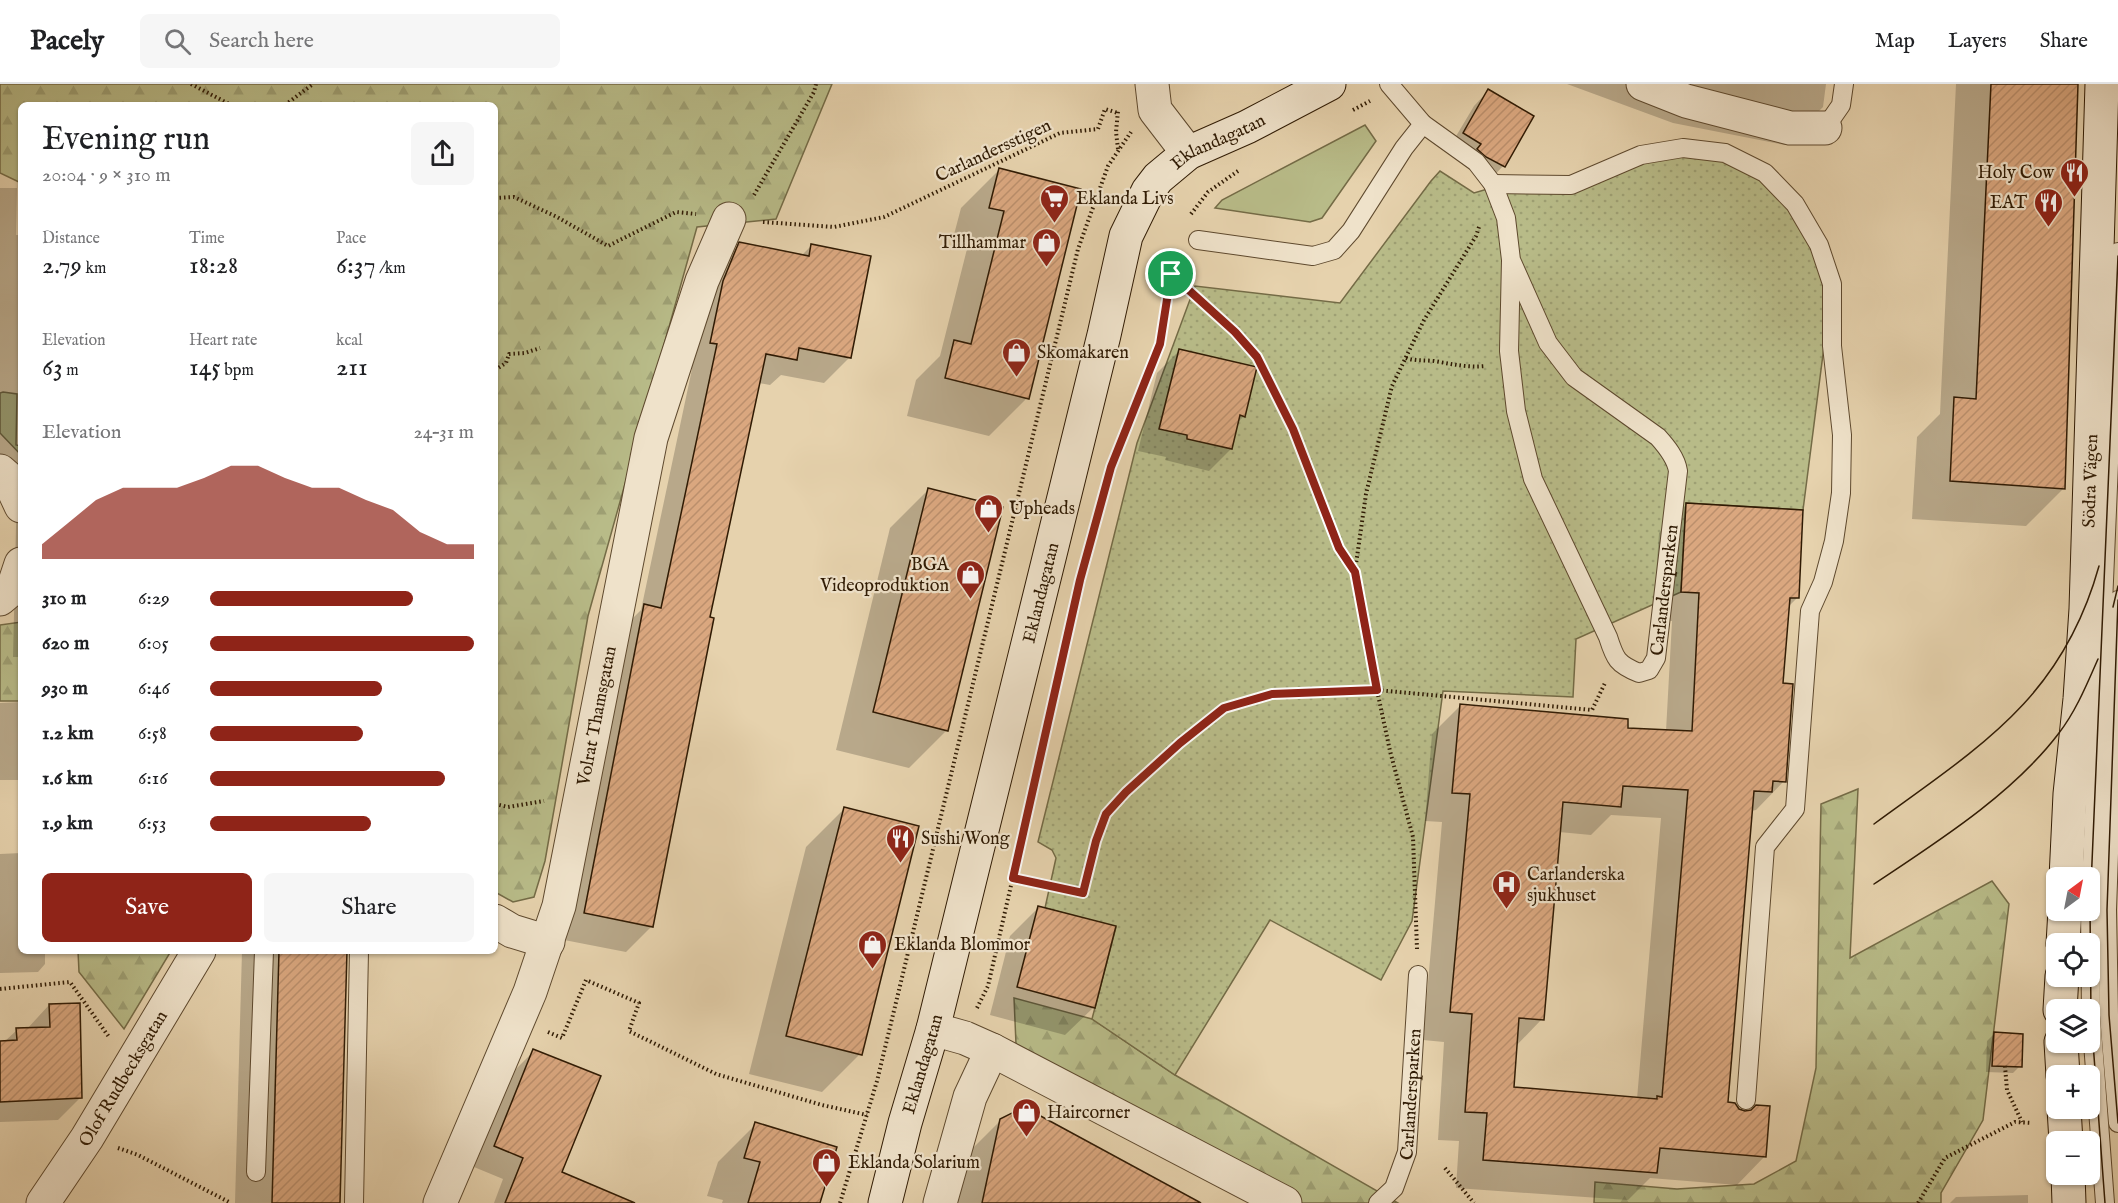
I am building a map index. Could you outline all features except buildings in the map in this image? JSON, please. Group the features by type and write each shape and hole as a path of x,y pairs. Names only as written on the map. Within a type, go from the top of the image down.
{"street":[{"name":"Eklandagatan","path":"885,1203 933,1029 1104,335 1126,236 1137,212 1158,178 1188,153 1247,127 1329,84"},
{"path":"1643,84 1686,101 1790,128 1825,128"},
{"name":"Södra Vägen","path":"2067,867 2070,794 2086,609 2102,84"},
{"path":"1154,97 1188,153"},
{"name":"Volrat Thamsgatan","path":"440,1203 518,1018 560,906 651,438 702,281 729,219"},
{"path":"0,471 8,478 18,500"},
{"path":"0,599 13,588 18,573"},
{"path":"498,923 513,931 548,942"},
{"name":"Olof Rudbecksgatan","path":"43,1203 87,1138 197,954"},
{"path":"933,1029 979,1044 1285,1203"},
{"path":"940,1203 970,1097 979,1044"},
{"path":"2068,1185 2069,1203"}],"lane":[{"path":"1198,240 1313,256 1334,250 1351,231 1404,148 1423,124 1389,84"},
{"path":"1825,128 1841,105 1844,84"},
{"name":"Carlandersparken","path":"1423,124 1476,162 1493,184 1506,218 1511,260 1509,351 1516,411 1533,479 1608,637 1616,660 1639,673 1649,670 1656,658 1677,465 1668,448 1658,437 1574,377 1548,343 1511,260"},
{"path":"1493,184 1571,185 1641,155 1683,148 1725,153 1765,173 1795,204 1819,245 1832,284 1832,346 1842,435 1841,493 1834,541 1823,582 1810,611 1795,809 1765,846 1746,1100"},
{"path":"2104,1203 2091,1016 2090,909 2118,252"},
{"path":"2118,600 2107,910 2109,1015 2118,1123"},
{"path":"256,1172 264,954"},
{"path":"354,1203 359,954"},
{"name":"Carlandersparken","path":"1378,1203 1394,1188 1407,1152 1418,975"}],"path":[{"path":"191,84 225,102"},
{"path":"289,102 313,84"},
{"path":"498,198 514,198 557,217 608,246 676,212 729,219 758,190 814,92 816,84"},
{"path":"840,1203 877,1081 1078,249 1108,166 1154,97"},
{"name":"Carlandersstigen","path":"729,219 834,227 884,217 1059,133 1098,129 1105,108 1118,112 1116,132 1118,150"},
{"path":"1418,975 1413,837 1390,751 1355,572 1366,495 1392,386 1424,320 1476,236 1493,184"},
{"path":"1093,535 1111,467 1160,344 1178,245"},
{"path":"1171,274 1235,332 1257,357 1293,429 1339,548 1355,572"},
{"path":"498,368 506,363 509,354 525,353 540,348"},
{"path":"1406,358 1464,368 1493,365"},
{"path":"979,1044 988,986 1070,625"},
{"path":"1013,878 1083,893 1096,841 1106,814 1126,792 1180,743 1224,708 1272,694 1377,690 1592,710"},
{"path":"498,805 508,807 581,794"},
{"path":"518,1018 562,1038 586,980 639,1003 629,1031 716,1074 822,1105 867,1115"},
{"path":"0,989 70,982 130,1066"},
{"path":"2005,1066 2007,1090 2022,1123"},
{"path":"1918,1203 1945,1158 2015,1122 2033,1123"},
{"path":"87,1138 138,1155 231,1203"},
{"path":"1445,1168 1474,1203"}],"green space":[{"path":"0,84 832,84 776,219 697,227 588,616 545,861 534,897 513,902 498,894 498,102 18,102 18,182 0,173"},
{"path":"1365,125 1376,141 1322,218 1310,222 1215,208 1222,200"},
{"path":"1725,153 1795,204 1832,284 1803,510 1686,503 1681,592 1576,639 1573,697 1443,691 1412,921 1381,980 1270,920 1175,1075 1092,1019 1116,927 1045,908 1056,858 1052,850 1038,842 1137,443 1195,286 1340,303 1440,171 1474,193 1491,188 1571,185 1641,155"},
{"path":"0,393 17,394 16,445 18,445 18,452 0,433"},
{"path":"18,622 18,701 0,701 0,625"},
{"path":"1858,789 1850,958 1992,881 2009,904 1983,1120 1941,1193 1941,1203 1594,1203 1595,1182 1677,1189 1754,1184 1796,1161 1816,1068 1821,804"},
{"path":"78,954 169,954 124,1029 79,972"},
{"path":"1014,998 1092,1019 1175,1075 1398,1203 1298,1203 1016,1044"}],"tram line":[{"path":"2105,1203 2091,1016 2090,909 2118,256"},
{"path":"1874,824 1982,744 2039,686 2063,652 2083,612 2099,566"},
{"path":"2113,607 2118,586"},
{"path":"2118,600 2107,910 2109,1015 2118,1123"},
{"path":"1874,884 1973,816 2020,776 2065,725 2098,659"}],"place":[{"name":"Holy Cow","path":"2075,198"},
{"name":"Eklanda Livs","path":"1055,224"},
{"name":"EAT","path":"2048,228"},
{"name":"Tillhammar","path":"1047,268"},
{"name":"Skomakaren","path":"1016,378"},
{"name":"Upheads","path":"988,534"},
{"name":"BGA Videoproduktion","path":"970,600"},
{"name":"Sushi Wong","path":"900,864"},
{"name":"Carlanderska sjukhuset","path":"1506,910"},
{"name":"Eklanda Blommor","path":"873,970"},
{"name":"Haircorner","path":"1026,1138"},
{"name":"Eklanda Solarium","path":"827,1188"}],"route":[{"path":"1171,274 1235,332 1257,357 1293,429 1339,548 1355,572 1377,690 1272,694 1224,708 1180,743 1126,792 1106,814 1096,841 1083,893 1013,878 1080,580 1111,467 1160,344 1171,274"}]}
